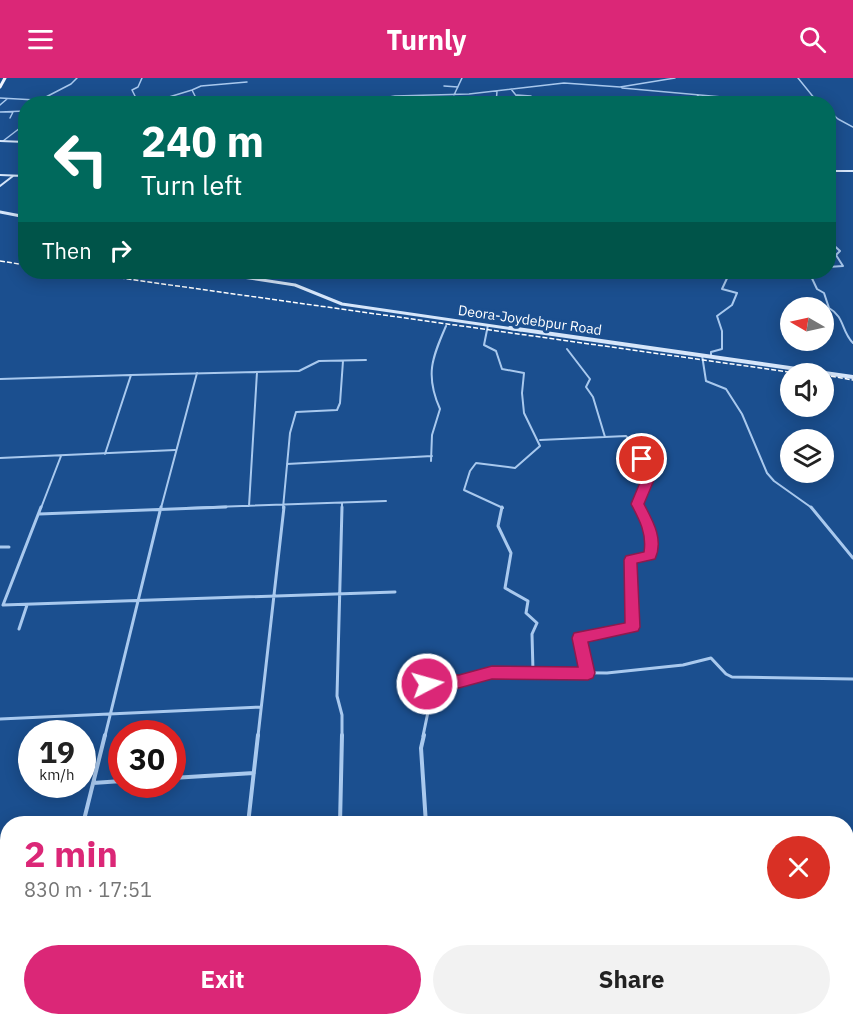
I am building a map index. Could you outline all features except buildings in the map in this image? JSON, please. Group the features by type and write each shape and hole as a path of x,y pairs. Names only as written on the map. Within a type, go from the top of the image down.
{"main road":[{"path":"0,87 5,78"}],"street":[{"path":"48,96 71,84 76,78"},
{"path":"135,96 132,90 138,87 142,78"},
{"path":"454,94 462,78"},
{"path":"620,87 675,78"},
{"path":"798,78 813,96"},
{"path":"169,96 199,86 247,82"},
{"path":"395,96 496,91 564,83 716,96"},
{"path":"444,86 458,87"},
{"path":"511,89 516,95 531,96"},
{"path":"192,90 195,96"},
{"path":"496,91 496,96"},
{"path":"0,98 18,99"},
{"path":"0,105 8,98"},
{"path":"0,112 18,112"},
{"path":"10,118 13,112"},
{"path":"836,117 853,127"},
{"path":"2,141 18,130"},
{"path":"2,141 18,142"},
{"path":"836,171 853,171"},
{"path":"0,175 18,176"},
{"path":"0,186 13,176"},
{"path":"0,212 18,215"},
{"path":"836,255 843,266 836,266"},
{"name":"Deora-Joydebpur Road","path":"255,279 295,285 342,304 853,377"},
{"path":"711,356 711,352 722,349 722,331 717,316 732,305 737,293 722,289 727,279"},
{"path":"812,279 817,289 824,293 829,308 838,313 848,338 853,343"},
{"path":"488,325 484,345 496,351 502,369 524,373 522,396 525,416 540,440 539,448 519,461 515,468 476,463 470,471 464,488 474,497 499,504 503,508 498,526 511,553 505,588 528,601 526,613 537,623 532,634 533,672"},
{"path":"431,461 432,435 440,410 433,393 432,358 446,326"},
{"path":"567,349 590,379 586,387 593,397 605,437"},
{"path":"702,355 706,381 726,389 742,414 767,473 774,481 811,507 853,558"},
{"path":"0,379 299,370 319,361 366,360"},
{"path":"249,816 290,433 296,412 337,410 340,403 343,361"},
{"path":"249,506 257,372"},
{"path":"96,770 175,450 197,374"},
{"path":"105,454 131,375"},
{"path":"540,440 626,436 642,459 648,480 637,504 649,525 651,554 630,560 632,627 579,638 588,673"},
{"path":"0,458 175,450"},
{"path":"61,456 3,606 395,592"},
{"path":"287,464 432,456"},
{"path":"39,514 386,501"},
{"path":"340,816 342,715 337,696 342,503"},
{"path":"0,547 9,547"},
{"path":"19,629 27,605"},
{"path":"425,816 421,748 427,722 428,681 459,682 485,674 588,673 683,665 711,658 726,674 732,676 853,679"},
{"path":"0,719 261,707"},
{"path":"186,777 254,773"},
{"path":"85,816 89,798"}],"railway":[{"path":"0,261 18,264"},
{"path":"128,279 780,371"},
{"path":"834,377 853,380"}],"route":[{"path":"427,684 431,680 459,682 492,673 588,673 579,638 632,627 634,619 629,575 630,560 650,555 652,545 649,525 637,504 648,480 642,459"}]}
